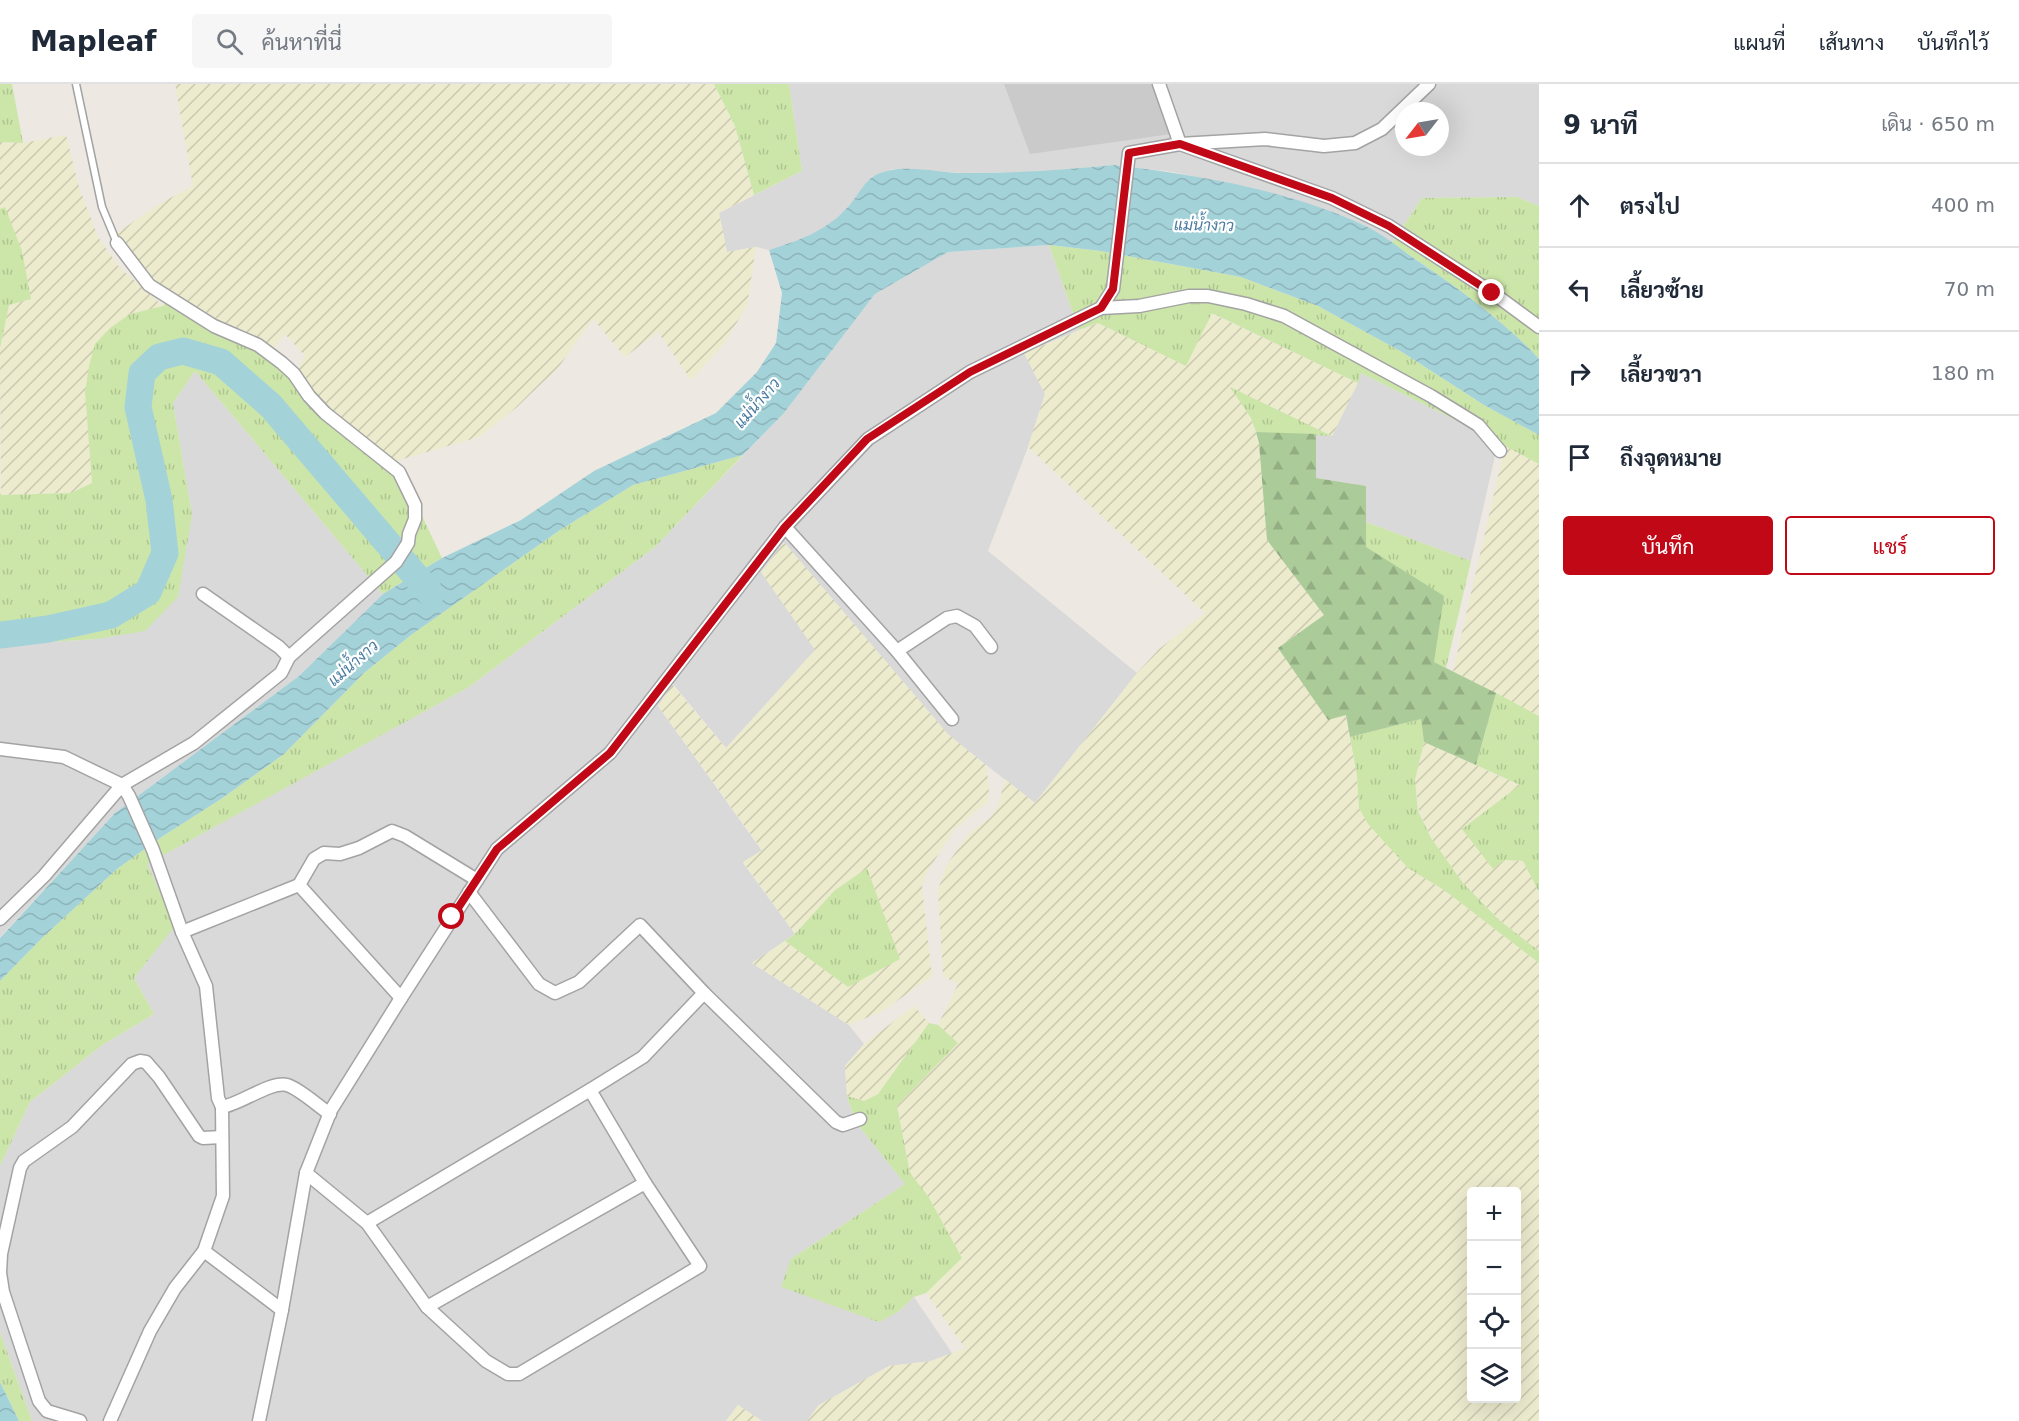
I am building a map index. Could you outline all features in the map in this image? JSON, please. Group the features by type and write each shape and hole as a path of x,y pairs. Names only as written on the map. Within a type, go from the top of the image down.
{"street":[{"path":"1159,84 1180,144"},
{"path":"1101,308 1113,289 1129,153 1180,144 1265,139 1324,146 1355,143 1382,129 1429,84"},
{"path":"1180,144 1332,198 1389,226 1492,293 1539,327"},
{"path":"0,919 125,790 194,743 281,673 289,657 396,562 408,543 409,534 416,519 415,505 399,472 325,413 309,396 294,374 258,345 214,326 149,285 117,243"},
{"path":"259,1421 282,1310 306,1173 330,1114 401,998 497,849 610,753 785,527 867,439 970,372 1101,308 1139,306 1189,296 1208,296 1284,315 1469,419 1478,425 1500,451"},
{"path":"785,527 897,651 952,719"},
{"path":"203,594 279,647 289,657"},
{"path":"897,651 947,618 957,616 975,626 991,647"},
{"path":"0,748 64,757 125,790 153,850 182,932 206,986 218,1098 222,1107 223,1196 204,1251 175,1288 150,1331 111,1421"},
{"path":"182,932 298,885 314,859 324,853 340,854 359,848 392,831 405,836 477,880"},
{"path":"298,885 401,998"},
{"path":"470,892 540,984 555,993 579,982 640,925 704,993 836,1122 843,1125 860,1119"},
{"path":"367,1223 590,1090 642,1056 704,993"},
{"path":"80,1421 43,1408 3,1292 0,1272 1,1254 20,1168 24,1161 72,1127 132,1064 140,1061 146,1062 159,1077 199,1136 203,1138 222,1137"},
{"path":"222,1107 232,1105 278,1084 289,1086 330,1114"},
{"path":"306,1173 367,1223 427,1307 486,1361 508,1374 519,1374 700,1266 645,1183 590,1090"},
{"path":"427,1307 645,1183"},
{"path":"204,1251 282,1310"}],"lane":[{"path":"76,84 102,207 117,243"}],"shaded area":[{"path":"789,84 1539,84 1539,206 1517,197 1422,198 1392,243 1363,225 1285,196 1173,172 1114,165 1040,172 964,173 893,169 871,177 845,211 823,229 769,250 756,247 727,252 719,213 802,171"},
{"path":"1004,84 1154,84 1171,134 1030,154"},
{"path":"1049,245 1079,330 1024,353 1045,394 1028,447 988,551 1137,673 1035,803 949,736 761,572 816,649 726,748 673,684 658,706 762,851 743,863 795,934 752,963 849,1025 864,1044 845,1066 847,1096 855,1121 905,1184 791,1259 898,1312 914,1297 952,1353 931,1361 889,1366 819,1405 807,1421 762,1421 738,1405 726,1421 32,1421 0,1332 0,1166 30,1102 101,1046 154,1014 134,978 174,926 146,864 469,687 655,547 784,413 875,294 948,252"},
{"path":"195,371 383,594 299,676 115,813 0,937 0,645 97,639 192,515 173,403"},
{"path":"1361,373 1473,429 1495,456 1471,561 1366,522 1366,486 1316,478 1316,434 1332,436"}],"green space":[{"path":"0,84 12,84 23,143 0,142"},
{"path":"175,84 714,84 735,126 754,195 719,213 727,252 756,247 747,306 723,345 691,380 658,332 625,357 593,319 558,368 516,408 479,437 396,461 324,405 298,369 305,356 285,334 274,348 221,324 150,277 117,233 159,204 193,186"},
{"path":"714,84 789,84 802,171 754,195 735,126"},
{"path":"66,135 79,187 98,237 119,267 163,306 130,314 85,392 92,483 71,493 1,495 0,348 9,305 31,299 0,209 0,142 23,143"},
{"path":"1517,197 1539,206 1539,359 1487,311 1392,243 1422,198"},
{"path":"5,207 22,251 31,299 9,305 0,348 0,209"},
{"path":"1049,245 1101,251 1241,277 1318,306 1402,352 1484,405 1539,435 1539,464 1505,446 1495,456 1473,429 1361,373 1358,383 1212,313 1186,366 1098,323 1079,330"},
{"path":"174,293 221,324 274,348 298,369 324,405 396,461 442,558 383,594 195,371 173,403 192,515 178,597 145,631 97,639 0,645 0,493 2,495 71,493 92,483 85,392 95,344 110,328 130,314 163,306"},
{"path":"1211,313 1358,383 1332,436 1231,388 1251,418 1259,443 1267,540 1324,615 1278,648 1346,715 1357,776 1359,808 1408,868 1444,890 1539,963 1539,1421 807,1421 819,1405 889,1366 931,1361 965,1348 926,1293 962,1257 928,1196 910,1173 897,1106 958,1043 938,1025 958,984 943,976 938,890 946,866 968,834 991,817 998,806 1005,779 1035,803 1137,673 1159,649 1205,613 1028,447 1045,394 1024,353 1098,323 1186,366"},
{"path":"1230,387 1332,436 1256,432 1251,418"},
{"path":"1256,432 1316,434 1316,478 1366,486 1366,547 1444,596 1434,662 1496,693 1476,765 1424,742 1421,719 1350,737 1346,715 1328,720 1278,648 1324,615 1267,540 1259,443"},
{"path":"1505,446 1539,464 1539,716 1453,671"},
{"path":"743,455 655,547 469,687 147,864 175,926 134,978 154,1014 101,1046 30,1102 0,1166 0,981 42,938 117,869 284,754 364,673 411,635 560,530 633,485"},
{"path":"1366,522 1471,561 1446,668 1434,662 1366,547"},
{"path":"784,542 948,734 986,765 989,787 988,802 955,829 927,872 922,887 932,976 883,1011 849,1025 752,963 785,941 848,987 834,891 795,934 743,862 762,850 658,706 672,684 726,748 815,650 761,572"},
{"path":"1496,693 1539,716 1539,892 1523,861 1505,860 1493,869 1462,829 1520,785 1476,765"},
{"path":"1421,719 1424,742 1415,780 1418,811 1431,838 1463,883 1499,920 1539,951 1539,963 1444,890 1408,868 1368,824 1359,808 1357,776 1350,737"},
{"path":"1424,742 1520,785 1505,860 1523,861 1539,892 1539,951 1499,920 1463,883 1431,838 1419,811 1415,780"},
{"path":"867,868 900,959 848,987 785,941 795,934 834,891"},
{"path":"914,1006 929,1023 878,1094 864,1101 847,1096 845,1066 864,1044"},
{"path":"929,1023 938,1025 958,1043 897,1106 910,1173 928,1196 962,1258 926,1293 914,1297 898,1312 879,1322 781,1287 791,1259 905,1184 855,1121 847,1096 864,1101 878,1094"},
{"path":"0,1332 32,1421 19,1421 0,1382"},
{"path":"738,1405 762,1421 726,1421"}],"water":[{"name":"แม่น้ำงาว","path":"1114,165 1209,179 1302,201 1368,227 1382,235 1480,306 1511,331 1539,359 1539,435 1484,405 1402,352 1318,306 1241,277 1101,251 1049,245 948,252 875,294 784,413 743,455 633,485 560,530 411,635 364,673 284,754 117,869 42,938 0,981 0,938 115,813 299,676 383,594 442,558 521,520 594,471 716,413 757,372 776,343 782,293 769,250 819,230 837,218 871,178 896,169 956,173 1059,170"},
{"path":"0,1382 19,1421 0,1421"}],"waterway":[{"path":"0,635 48,629 111,615 148,592 165,553 159,500 138,407 142,373 159,357 183,351 221,362 271,406 431,594"}],"route":[{"path":"452,917 497,849 610,753 785,527 867,439 970,372 1101,308 1113,289 1129,153 1180,144 1332,198 1389,226 1492,293"}]}
